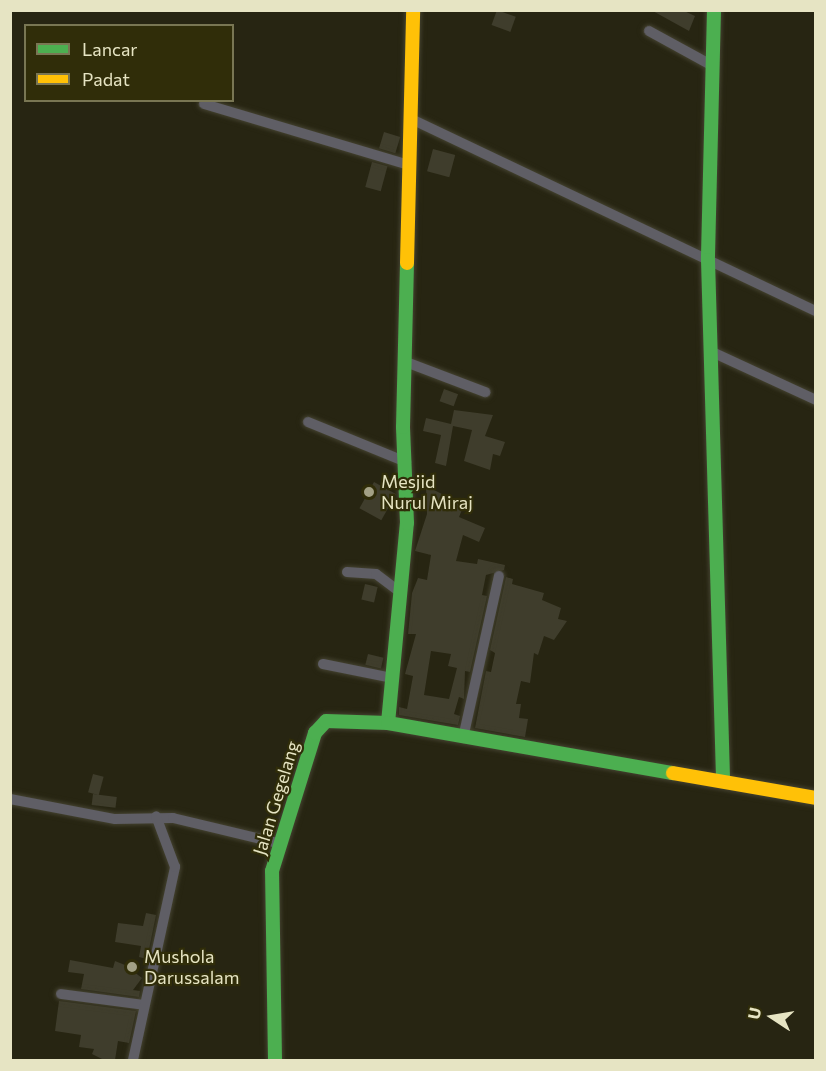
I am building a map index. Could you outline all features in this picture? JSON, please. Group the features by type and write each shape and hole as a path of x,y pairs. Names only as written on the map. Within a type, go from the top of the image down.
{"street":[{"path":"388,723 407,523 406,362 413,10"},
{"path":"714,10 708,260 723,779"},
{"path":"649,31 711,65"},
{"path":"204,104 409,165"},
{"path":"411,118 816,311"},
{"path":"712,352 816,400"},
{"path":"406,362 485,392"},
{"path":"308,422 406,462"},
{"path":"347,572 376,574 400,592"},
{"path":"463,738 499,576"},
{"path":"323,664 392,678"},
{"name":"Jalan Gegelang","path":"275,1060 272,907 278,843 301,789 318,727 332,720 388,723 463,738 723,779 816,798"},
{"path":"10,799 115,819 156,816 278,843"},
{"path":"133,1060 175,867 156,816"},
{"path":"61,994 144,1005"}],"building":[{"path":"497,10 516,17 510,32 492,25"},
{"path":"651,10 682,10 695,16 689,31"},
{"path":"384,132 400,137 395,153 379,148"},
{"path":"433,149 455,155 449,177 427,171"},
{"path":"372,162 387,166 381,191 365,187"},
{"path":"444,389 458,394 454,406 440,401"},
{"path":"454,410 493,415 485,436 505,442 500,456 493,454 490,470 464,461 472,430 453,426 446,466 435,463 441,435 423,431 426,418 451,424"},
{"path":"374,482 396,494 381,520 359,508"},
{"path":"426,486 464,505 459,517 485,528 479,542 463,535 456,561 477,564 478,559 505,565 504,570 486,575 482,595 487,596 470,672 465,671 464,699 459,697 454,714 460,716 458,725 399,715 399,707 407,709 413,676 405,674 416,634 408,634 412,593 418,578 427,580 431,555 415,551 427,514","holes":["431,651 451,654 448,666 457,668 449,699 424,695"]},
{"path":"506,577 513,579 512,584 544,593 542,600 561,608 558,619 567,621 554,640 544,636 538,655 534,653 530,683 521,681 516,704 521,704 519,718 528,719 525,737 475,728 486,671 491,672 495,653 490,650"},
{"path":"365,584 378,587 374,603 361,600"},
{"path":"368,654 384,658 381,669 365,665"},
{"path":"93,774 104,777 99,795 88,792"},
{"path":"93,794 117,797 115,808 92,805"},
{"path":"146,913 156,915 147,959 139,957 141,946 115,942 118,923 143,926"},
{"path":"70,960 113,968 115,961 125,965 142,978 133,990 140,991 139,997 81,989 84,974 68,972"},
{"path":"59,1001 136,1011 129,1043 118,1041 115,1060 104,1060 92,1054 94,1049 79,1047 81,1035 55,1031"}],"traffic: fast":[{"path":"714,10 708,260 723,779"},
{"path":"388,723 407,523 403,427 407,263"},
{"path":"275,1060 272,871 315,733 326,721 388,723 673,773"}],"traffic: slow":[{"path":"407,263 413,10"},
{"path":"673,773 816,798"}],"place":[{"name":"Mesjid Nurul Miraj","path":"369,492"},
{"name":"Mushola Darussalam","path":"132,967"}]}
